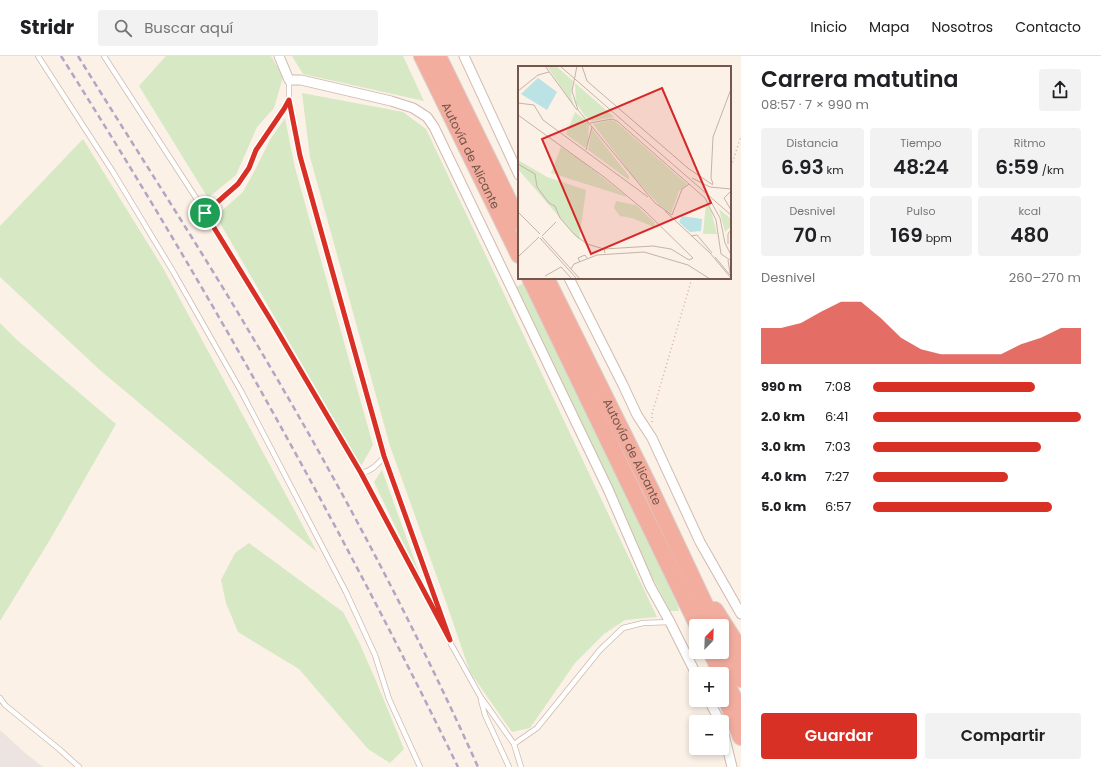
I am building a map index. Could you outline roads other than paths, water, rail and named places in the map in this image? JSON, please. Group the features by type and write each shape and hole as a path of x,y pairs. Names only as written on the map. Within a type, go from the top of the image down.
{"highway":[{"name":"Autovía de Alicante","path":"422,56 518,253"},
{"name":"Autovía de Alicante","path":"438,56 518,220"},
{"name":"Autovía de Alicante","path":"530,279 695,619"},
{"name":"Autovía de Alicante","path":"546,279 712,619"},
{"path":"699,592 712,606 741,651"},
{"path":"729,654 741,679"},
{"path":"729,688 741,713"},
{"path":"729,705 741,737"}],"street":[{"path":"279,56 290,80 301,80 391,101 413,108 427,117 434,127 608,490 650,586 692,667"},
{"path":"464,56 518,173"},
{"path":"570,279 637,415 652,438 700,542 741,614"},
{"path":"729,755 732,767"}],"lane":[{"path":"38,56 117,179 241,391 346,592 375,655 389,699 420,767"},
{"path":"104,56 205,213 272,322 361,473 480,696 514,744 521,767"},
{"path":"290,80 289,100 300,156 384,456 450,640"},
{"path":"205,213 238,184 249,168 256,150 289,100"},
{"path":"361,473 366,472 376,466 384,456"},
{"path":"514,744 537,728 600,650 624,628 643,623 670,622"},
{"path":"480,696 485,715 509,767"},
{"path":"0,698 5,705 79,767"}],"railway":[{"path":"61,56 167,229 269,406 366,585 458,767"},
{"path":"78,56 232,302 314,443 400,603 478,767"}]}
